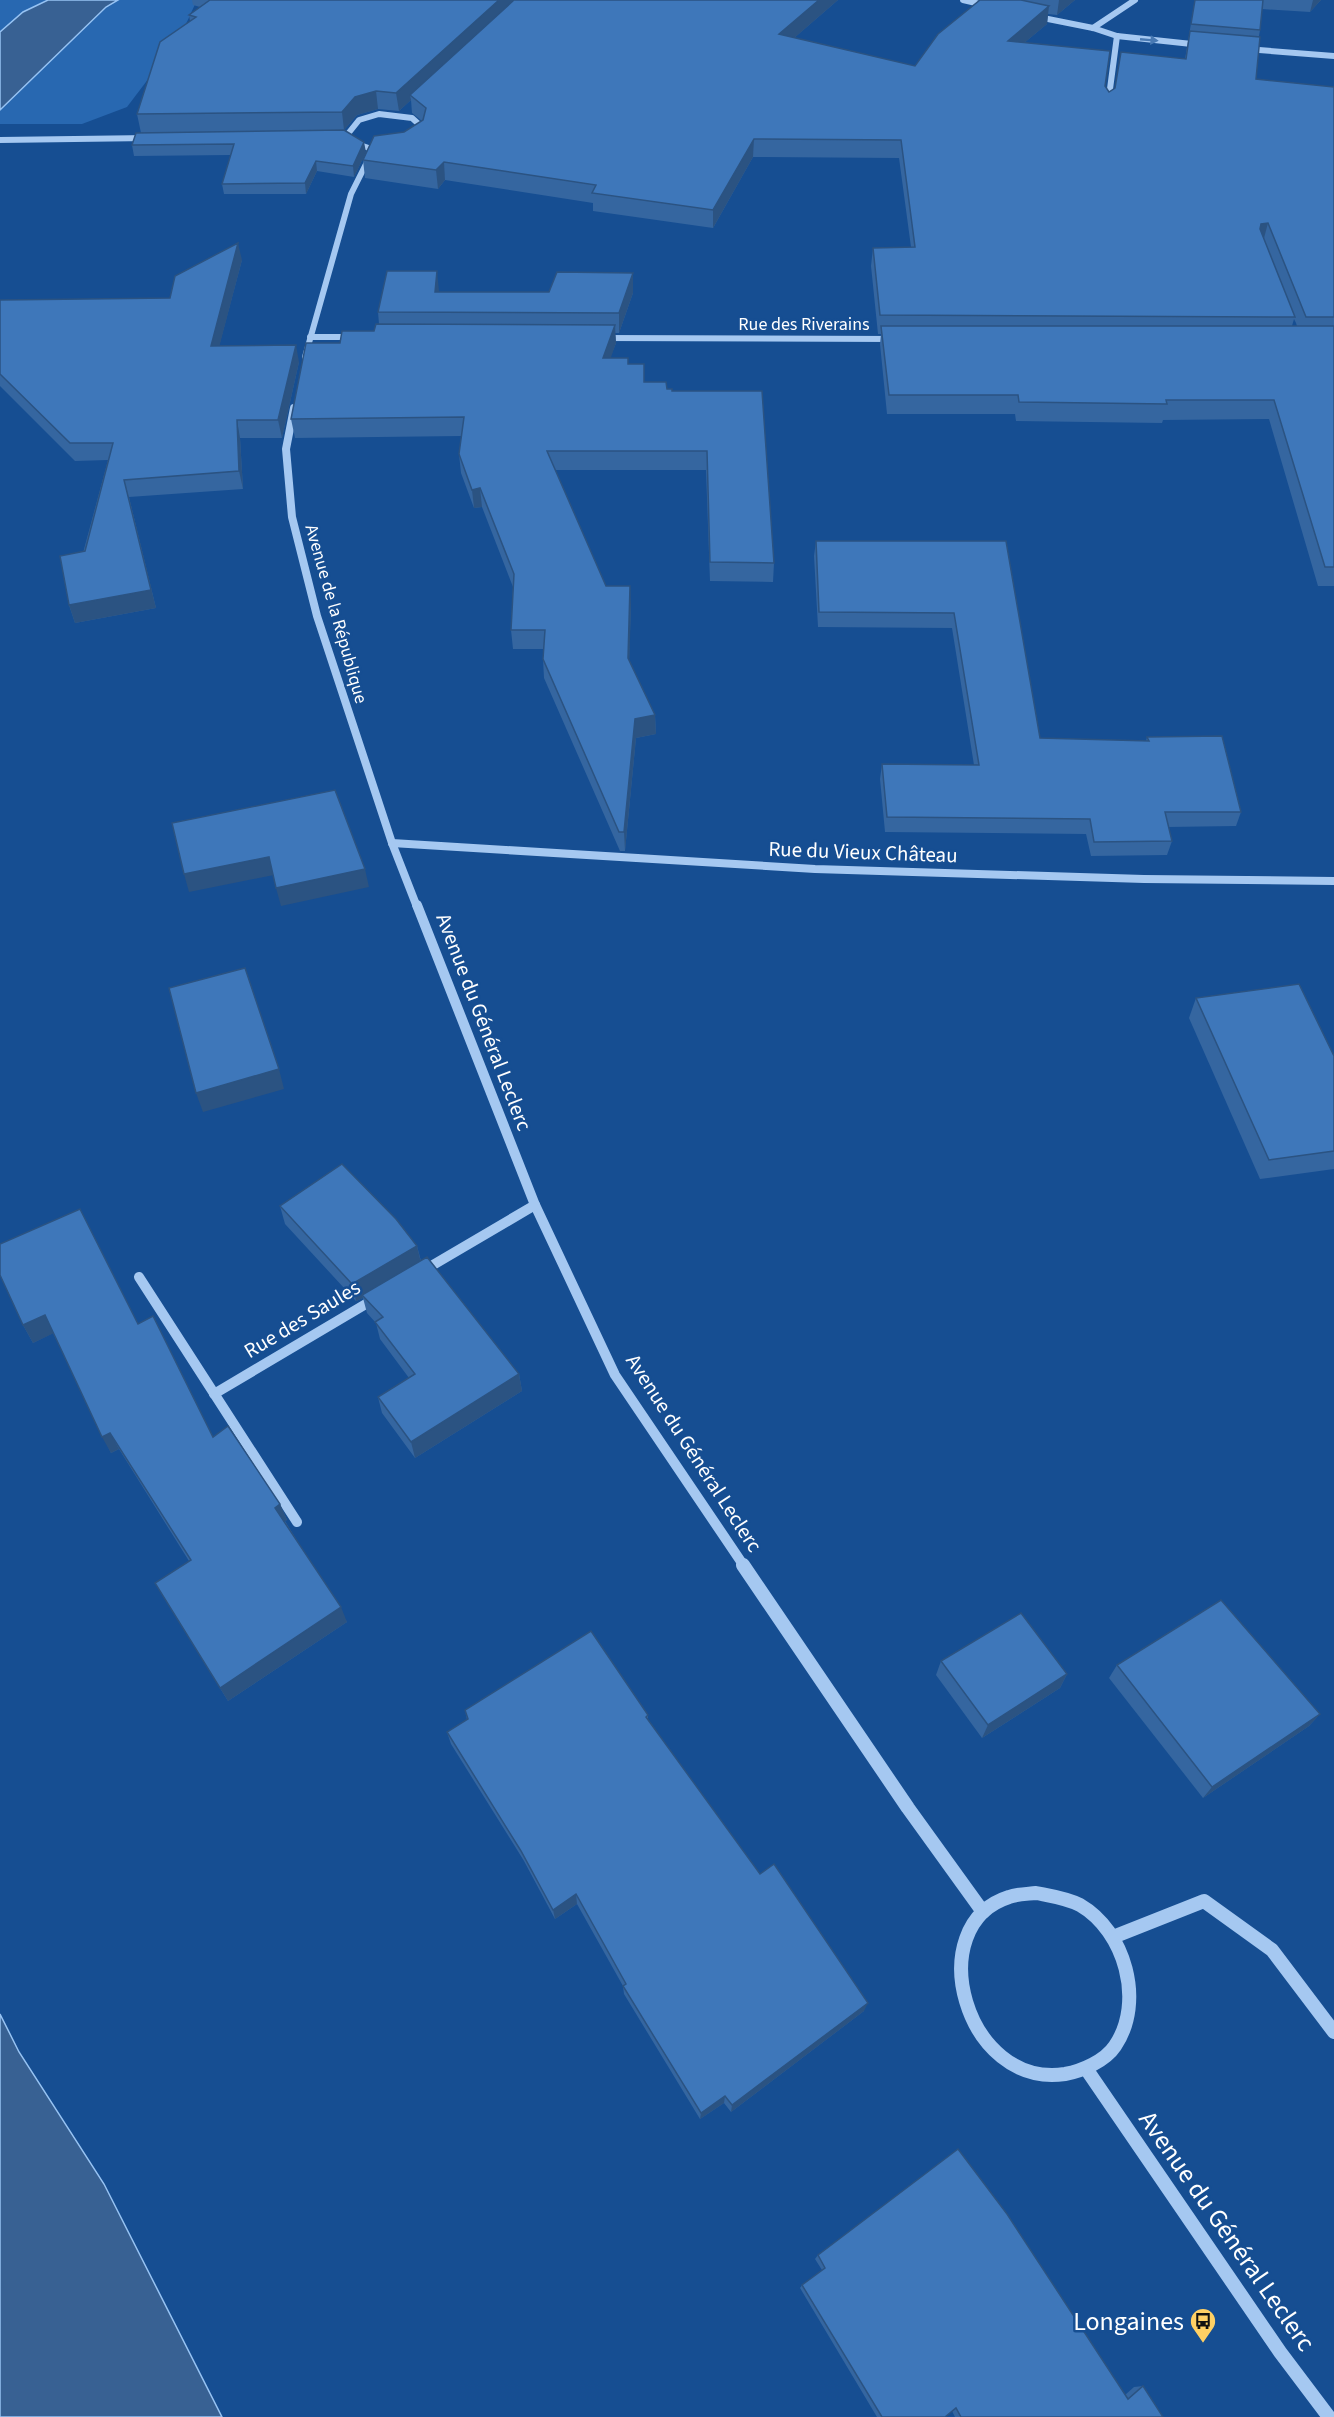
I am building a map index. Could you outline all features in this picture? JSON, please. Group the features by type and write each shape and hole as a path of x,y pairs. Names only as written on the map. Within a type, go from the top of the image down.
{"street":[{"path":"963,0 998,8"},
{"path":"1092,28 1135,0"},
{"path":"1028,15 1092,28 1117,36 1207,45"},
{"path":"1107,105 1117,36"},
{"path":"1242,48 1334,56"},
{"path":"402,115 410,107"},
{"path":"338,135 347,135 357,144 373,149 399,148 418,139 423,128 412,118 402,115 368,116 351,125 347,135"},
{"path":"0,140 155,138"},
{"path":"303,365 351,194 373,149"},
{"path":"310,337 357,337"},
{"name":"Rue des Riverains","path":"595,338 905,339"},
{"name":"Avenue de la République","path":"297,396 286,449 292,517 317,616 392,843"},
{"name":"Rue du Vieux Château","path":"392,843 815,869 1144,879 1334,881"},
{"name":"Avenue du Général Leclerc","path":"392,843 535,1205 615,1375 908,1808 983,1912"},
{"path":"414,1276 535,1205"},
{"path":"139,1277 297,1522"},
{"name":"Rue des Saules","path":"214,1394 384,1294"},
{"path":"1036,1893 1064,1898 1090,1914 1113,1937 1127,1966 1131,1997 1125,2027 1110,2053 1087,2070 1061,2077 1032,2073 1005,2061 982,2041 968,2015 959,1987 963,1950 968,1933 983,1912 1008,1898 1036,1893"},
{"path":"1113,1937 1204,1901 1272,1950 1328,2021 1334,2032"},
{"name":"Avenue du Général Leclerc","path":"1087,2070 1280,2352 1329,2417"}],"shaded area":[{"path":"0,0 197,0 180,37 127,107 82,124 0,124"},
{"path":"48,0 118,0 106,7 0,110 0,32 23,12"},
{"path":"0,2014 19,2052 104,2184 222,2417 0,2417"}],"building":[{"path":"210,0 499,0 396,93 376,91 355,97 342,112 137,114 160,42 196,17 189,15"},
{"path":"514,0 819,0 779,34 915,66 938,34 980,0 1021,0 1049,6 1008,41 1110,51 1105,86 1109,92 1115,88 1121,52 1186,59 1190,31 1260,37 1256,79 1334,87 1334,317 1306,317 1268,223 1261,224 1260,229 1295,317 880,315 873,248 915,247 901,140 754,139 713,210 592,193 596,185 444,162 436,170 363,160 374,136 404,132 423,120 426,108 410,95"},
{"path":"1195,0 1263,0 1260,30 1191,24"},
{"path":"344,130 364,142 353,166 316,161 305,183 222,184 234,144 132,145 136,133"},
{"path":"238,243 211,346 296,345 278,420 237,420 239,471 124,480 151,590 69,605 60,556 85,551 113,443 70,443 0,374 0,300 170,298 175,276"},
{"path":"387,271 437,271 435,292 549,292 557,272 633,273 619,313 378,312"},
{"path":"376,324 615,325 603,358 628,358 628,364 644,364 644,382 666,382 667,389 672,389 672,391 762,391 774,563 710,562 707,451 547,451 606,586 630,586 628,658 655,715 635,719 624,832 619,832 543,659 545,630 511,630 514,574 480,488 472,490 459,454 464,417 291,419 306,343 340,343 342,331 374,331"},
{"path":"881,326 1334,326 1334,567 1325,567 1274,400 1166,400 1167,404 1019,402 1018,395 889,395"},
{"path":"816,541 1006,541 1040,738 1149,741 1147,737 1222,736 1241,812 1165,812 1172,841 1094,842 1090,819 887,817 882,764 979,765 954,613 819,612"},
{"path":"335,790 365,869 276,888 269,857 184,874 172,823"},
{"path":"245,968 279,1069 196,1093 169,988"},
{"path":"1299,984 1334,1056 1334,1151 1269,1160 1196,998"},
{"path":"342,1164 396,1219 417,1246 352,1284 280,1206"},
{"path":"80,1209 138,1324 153,1316 213,1437 228,1426 280,1504 275,1508 341,1607 220,1688 155,1583 191,1560 110,1433 102,1437 45,1315 23,1325 0,1275 0,1244"},
{"path":"427,1257 519,1374 411,1442 378,1397 415,1374 375,1322 383,1317 362,1295"},
{"path":"1221,1600 1320,1714 1212,1787 1117,1665"},
{"path":"1021,1613 1067,1674 988,1725 941,1661"},
{"path":"591,1631 648,1715 646,1717 760,1874 774,1864 868,2003 732,2105 725,2096 701,2113 623,1986 626,1984 576,1894 553,1910 521,1851 447,1732 468,1719 465,1710"},
{"path":"958,2149 1007,2214 1128,2399 1143,2386 1163,2417 961,2417 956,2408 945,2417 882,2417 802,2285 825,2268 818,2255"}],"place":[{"name":"Longaines","path":"1203,2344"}]}
